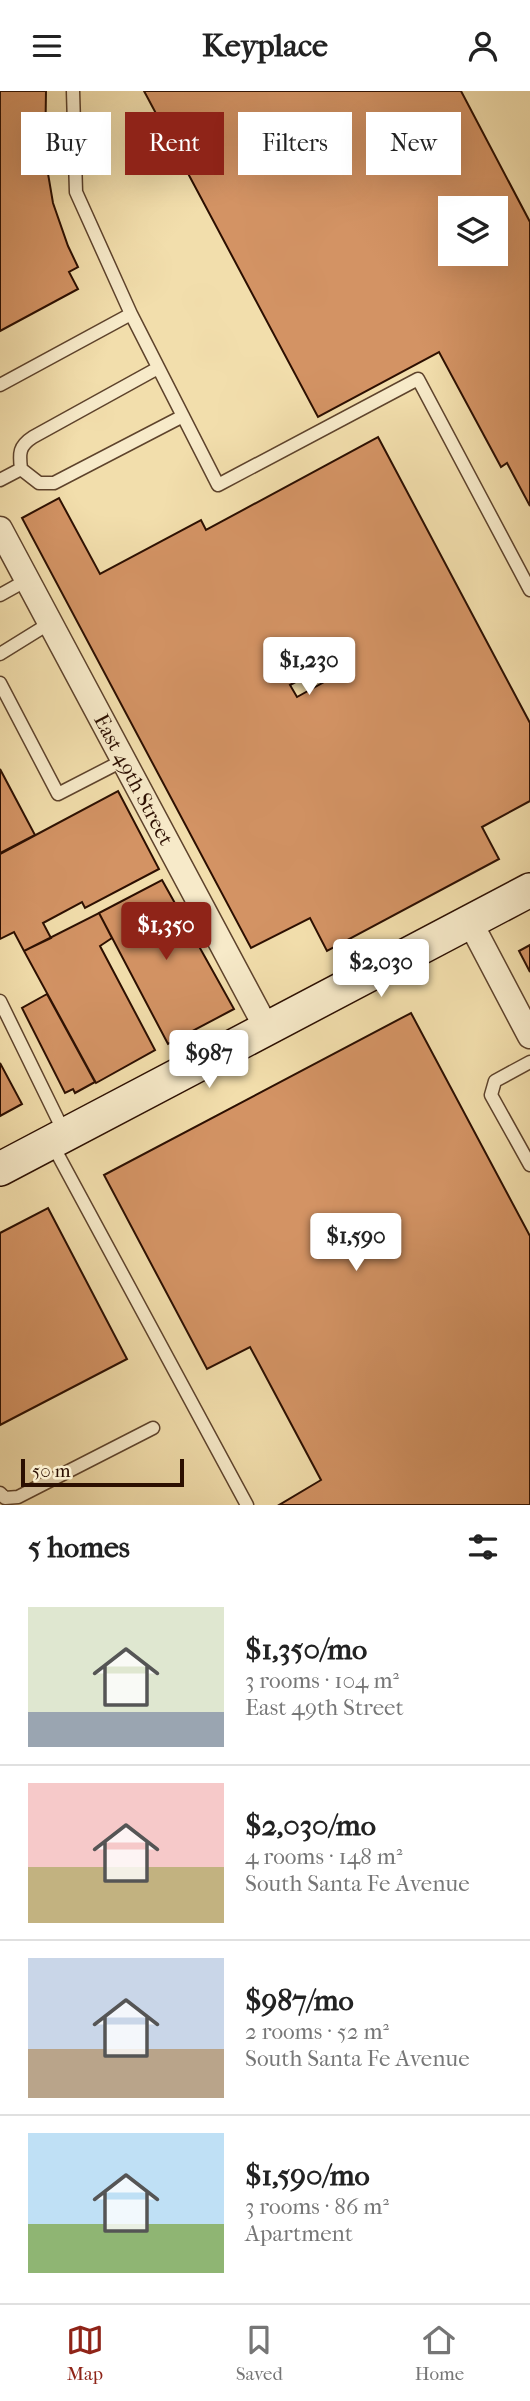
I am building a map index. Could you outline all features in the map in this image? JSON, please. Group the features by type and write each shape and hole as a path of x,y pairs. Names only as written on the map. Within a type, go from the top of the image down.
{"main road":[{"path":"0,1169 530,890"}],"street":[{"name":"East 49th Street","path":"0,529 267,1029"},
{"path":"470,922 530,1035"}],"lane":[{"path":"74,91 76,192 131,314 218,485 418,379 530,590"},
{"path":"0,385 131,314"},
{"path":"159,368 23,444 19,453 21,469 39,483 54,483 183,416"},
{"path":"0,480 21,469"},
{"path":"0,594 27,580"},
{"path":"0,654 50,623"},
{"path":"0,683 58,794 124,760"},
{"path":"0,1001 58,1138 247,1505"},
{"path":"530,1062 495,1081 491,1095 530,1165"},
{"path":"0,1493 5,1498 18,1497 153,1428"}],"building":[{"path":"0,91 46,91 46,112 21,112 21,175 48,175 53,203 78,267 69,272 78,289 0,331"},
{"path":"144,91 461,91 530,222 530,506 507,463 501,467 439,352 318,417 189,175 224,175 224,112 155,112"},
{"path":"378,437 530,723 530,801 482,827 499,859 327,951 310,918 251,948 22,518 59,498 100,574 201,520 206,530","holes":["336,660 342,672 297,697 290,685"]},
{"path":"0,769 35,835 0,853"},
{"path":"118,791 159,869 85,908 82,902 43,923 51,938 24,951 14,932 0,939 0,854"},
{"path":"162,880 234,1009 168,1044 99,913"},
{"path":"99,913 112,938 100,946 155,1050 96,1083 24,951"},
{"path":"530,945 530,972 519,951"},
{"path":"47,994 95,1082 75,1093 73,1089 65,1093 22,1008"},
{"path":"411,1013 530,1236 530,1505 279,1505 321,1480 250,1347 207,1369 104,1175"},
{"path":"0,1063 22,1104 0,1116"},
{"path":"48,1208 127,1359 0,1425 0,1233"}]}
